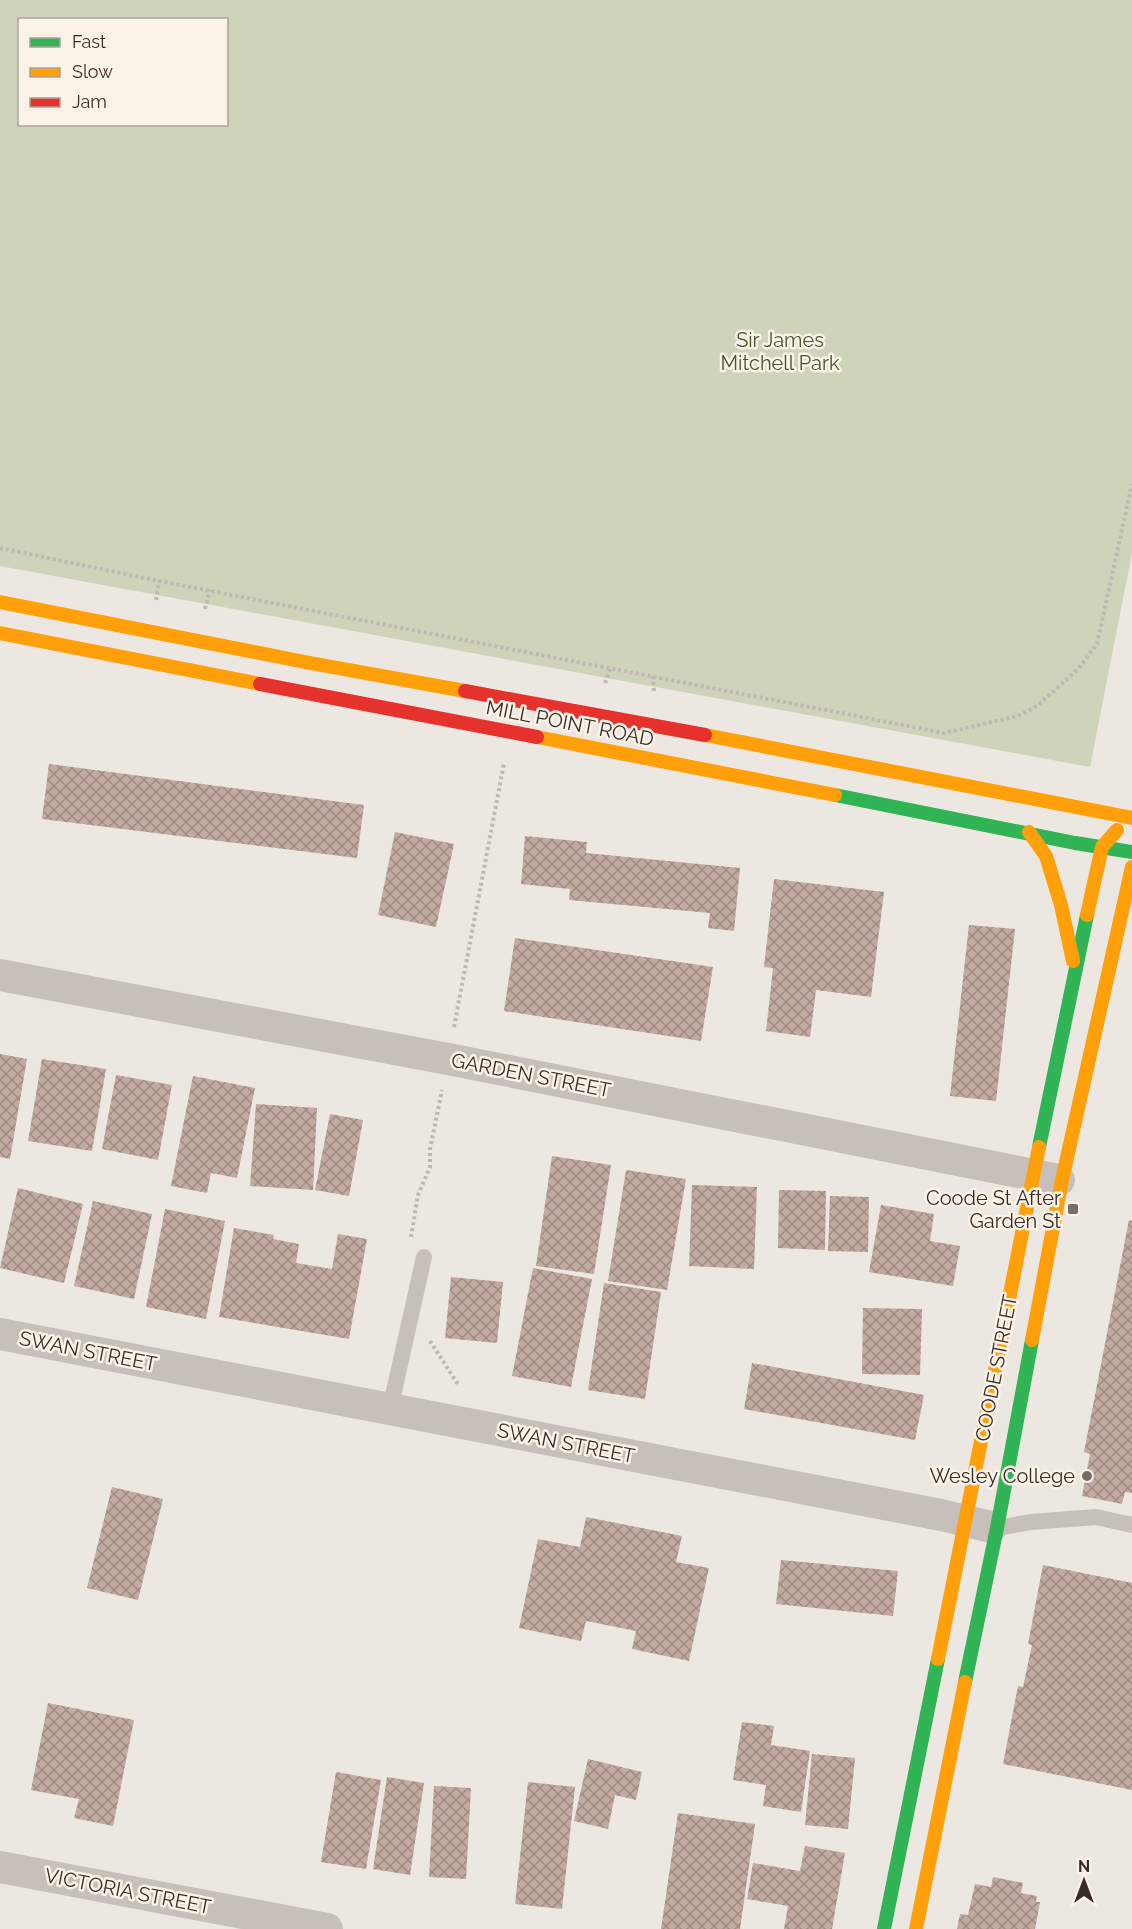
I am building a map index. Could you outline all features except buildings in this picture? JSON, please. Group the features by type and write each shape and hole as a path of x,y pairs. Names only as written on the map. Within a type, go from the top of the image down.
{"main road":[{"name":"MILL POINT ROAD","path":"0,602 310,663 594,714 1131,817"},
{"name":"MILL POINT ROAD","path":"0,633 120,659 400,710 1132,852"},
{"name":"COODE STREET","path":"916,1929 996,1528 1048,1178 1075,968 1102,847 1131,817"},
{"path":"1029,832 1046,856 1061,906 1075,968"},
{"name":"COODE STREET","path":"884,1929 966,1522 1048,1178 1107,974 1132,867"}],"street":[{"name":"GARDEN STREET","path":"0,975 448,1059 1048,1178"},
{"name":"SWAN STREET","path":"0,1334 941,1515 996,1528"},
{"name":"VICTORIA STREET","path":"0,1867 327,1929"}],"lane":[{"path":"390,1409 424,1257"},
{"name":"SWAN STREET","path":"996,1528 1031,1522 1096,1517 1132,1524"}],"path":[{"path":"0,548 159,581 944,733 1018,716 1037,706 1079,668 1097,644 1132,484"},
{"path":"424,1257 410,1238 418,1194 430,1167 430,1149 510,733"},
{"path":"412,1312 459,1386"}],"green space":[{"name":"Sir James Mitchell Park","path":"0,0 1132,0 1132,553 1090,767 0,566"}],"traffic: fast":[{"path":"835,795 1075,843 1132,852"},
{"path":"1039,1147 1087,915"},
{"path":"965,1682 1032,1340"},
{"path":"884,1929 938,1659"}],"traffic: slow":[{"path":"0,602 465,691"},
{"path":"0,633 260,684"},
{"path":"705,735 1132,818"},
{"path":"537,737 835,795"},
{"path":"1087,915 1102,847 1117,830"},
{"path":"1029,832 1046,856 1061,905 1073,961"},
{"path":"1032,1340 1062,1180 1132,867"},
{"path":"938,1659 1039,1147"},
{"path":"916,1929 965,1682"}],"traffic: jam":[{"path":"260,684 537,737"},
{"path":"465,691 705,735"}],"place":[{"name":"Coode St After Garden St","path":"1073,1209"},
{"name":"Wesley College","path":"1087,1476"}]}
